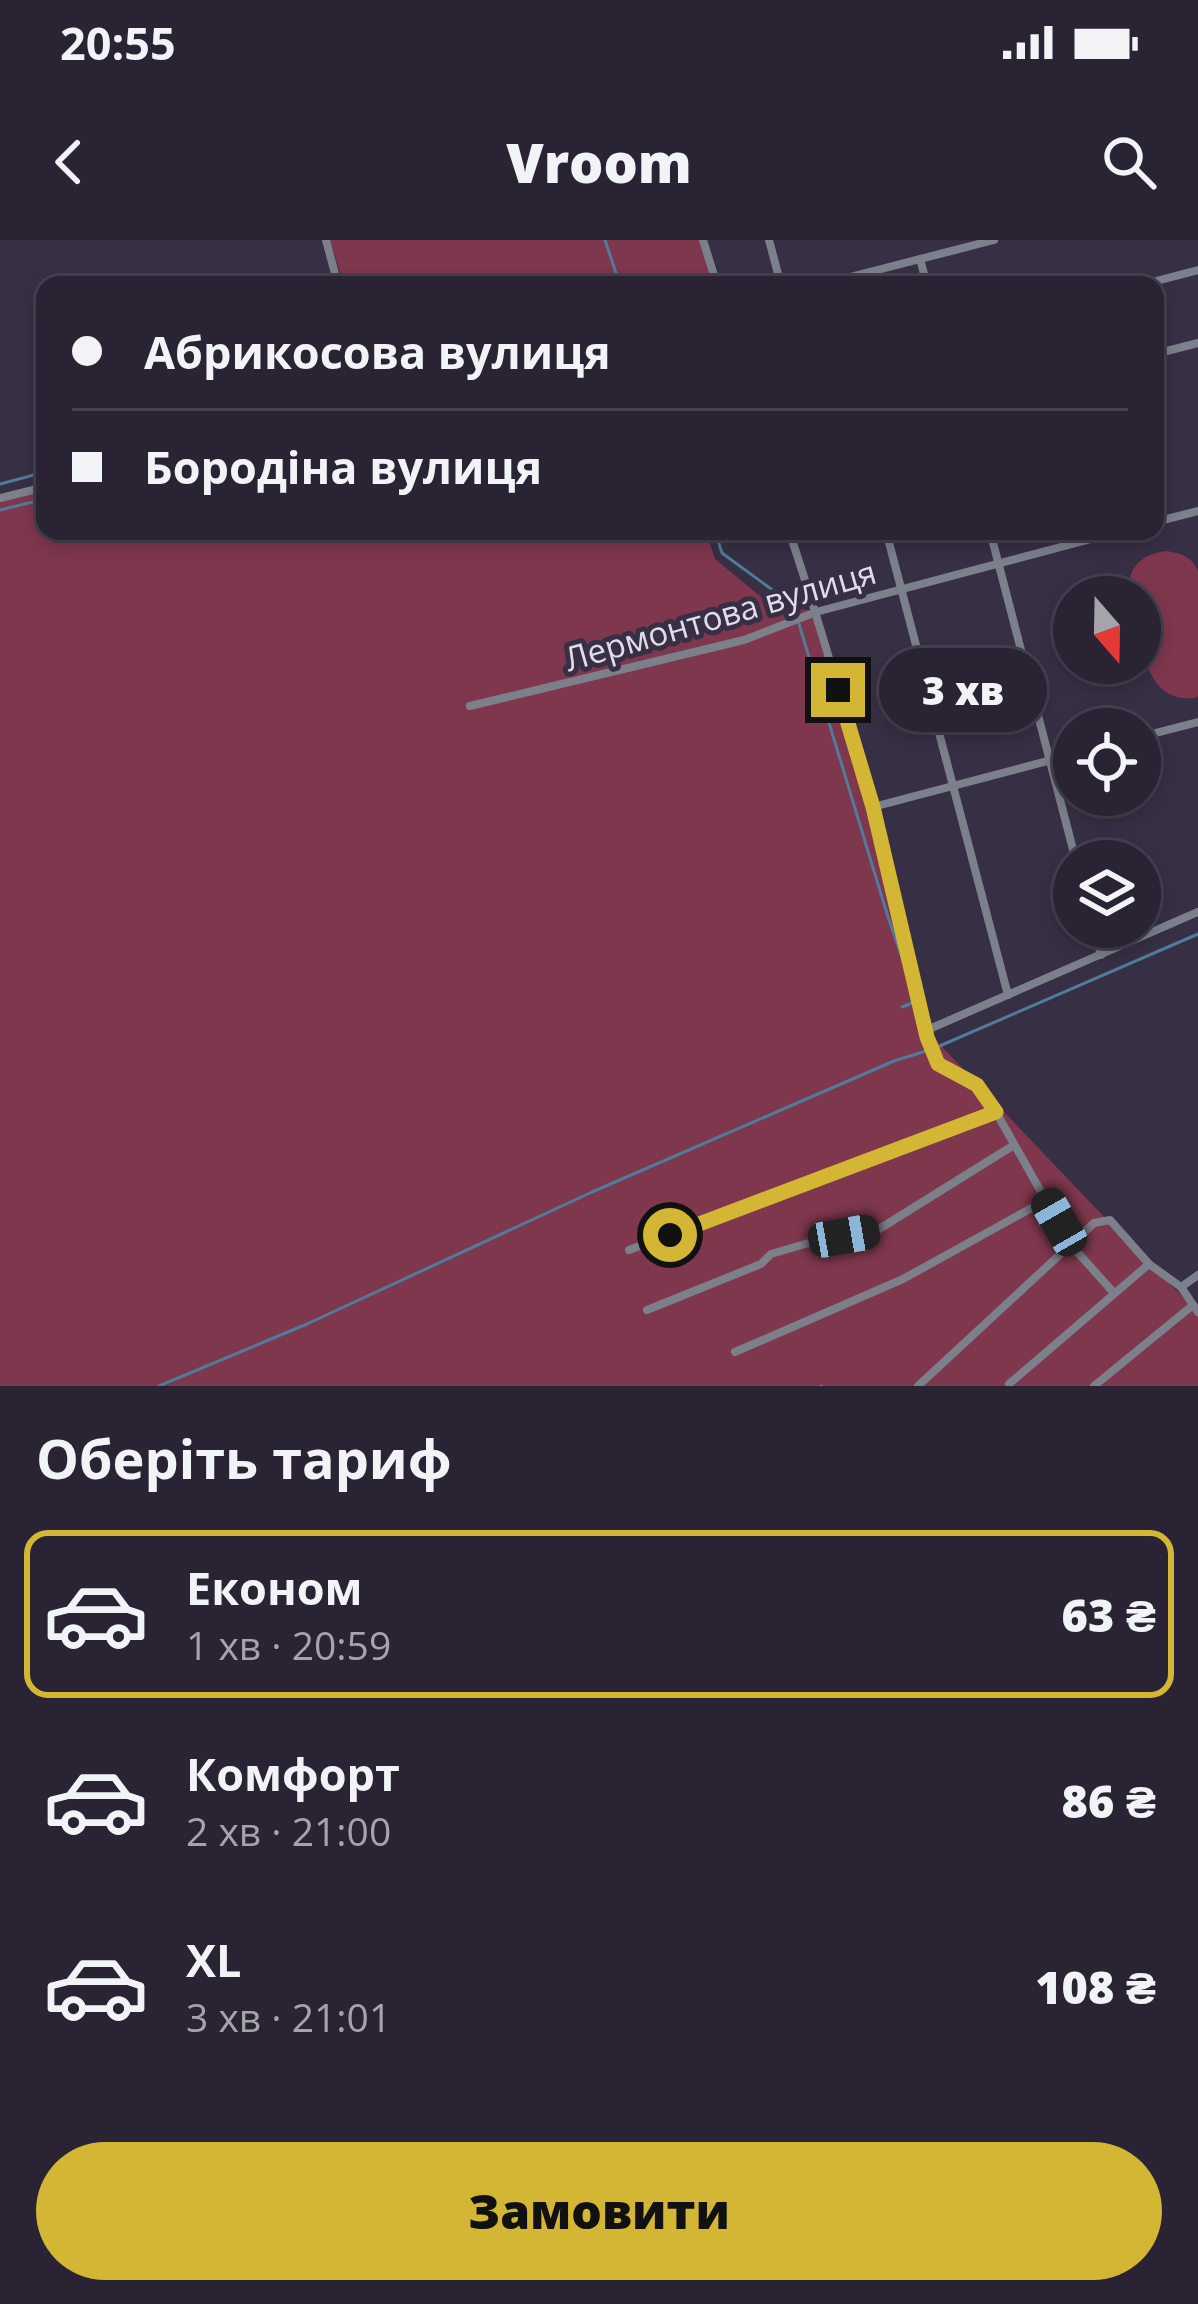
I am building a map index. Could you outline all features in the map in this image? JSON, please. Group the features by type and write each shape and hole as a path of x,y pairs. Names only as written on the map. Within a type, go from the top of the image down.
{"street":[{"path":"326,240 336,276"},
{"path":"704,240 714,276"},
{"path":"769,240 779,276"},
{"path":"854,276 994,240"},
{"path":"920,259 925,276"},
{"path":"1164,279 1198,270"},
{"path":"1164,352 1198,343"},
{"path":"0,498 36,489"},
{"path":"1164,520 1198,511"},
{"path":"792,540 873,807 938,1064 977,1085 1071,1245 1114,1293"},
{"path":"888,540 1008,995"},
{"path":"992,540 1070,840"},
{"name":"Лермонтова вулиця","path":"470,706 744,640 816,611 1086,540"},
{"path":"1161,732 1198,722"},
{"path":"873,807 1053,759"},
{"path":"927,1034 1198,912"},
{"path":"1098,948 1100,955"},
{"path":"629,1250 996,1112"},
{"path":"647,1310 761,1264 771,1254 876,1231 1014,1144"},
{"path":"735,1352 903,1279 1046,1200"},
{"path":"918,1386 1094,1222 1110,1220 1149,1264 1181,1287 1196,1309 1094,1386"},
{"path":"1009,1384 1149,1264"},
{"path":"1181,1287 1198,1274"}],"shaded area":[{"path":"330,240 702,240 713,276 341,276"},
{"path":"36,491 36,540 709,540 715,559 766,601 816,612 926,1030 1198,1311 1198,1386 0,1386 0,501"},
{"path":"1166,551 1186,557 1198,572 1195,698 1177,697 1159,684 1161,576 1131,576 1149,556"}],"waterway":[{"path":"605,240 617,276"},
{"path":"0,484 36,474"},
{"path":"0,510 36,501"},
{"path":"718,540 722,553 793,605"},
{"path":"799,624 914,992"},
{"path":"935,1048 1198,934"},
{"path":"902,1007 917,1001"},
{"path":"159,1386 307,1324 592,1192 926,1051"}],"route":[{"path":"670,1235 996,1112 977,1085 938,1064 927,1037 873,807 838,690"}]}
